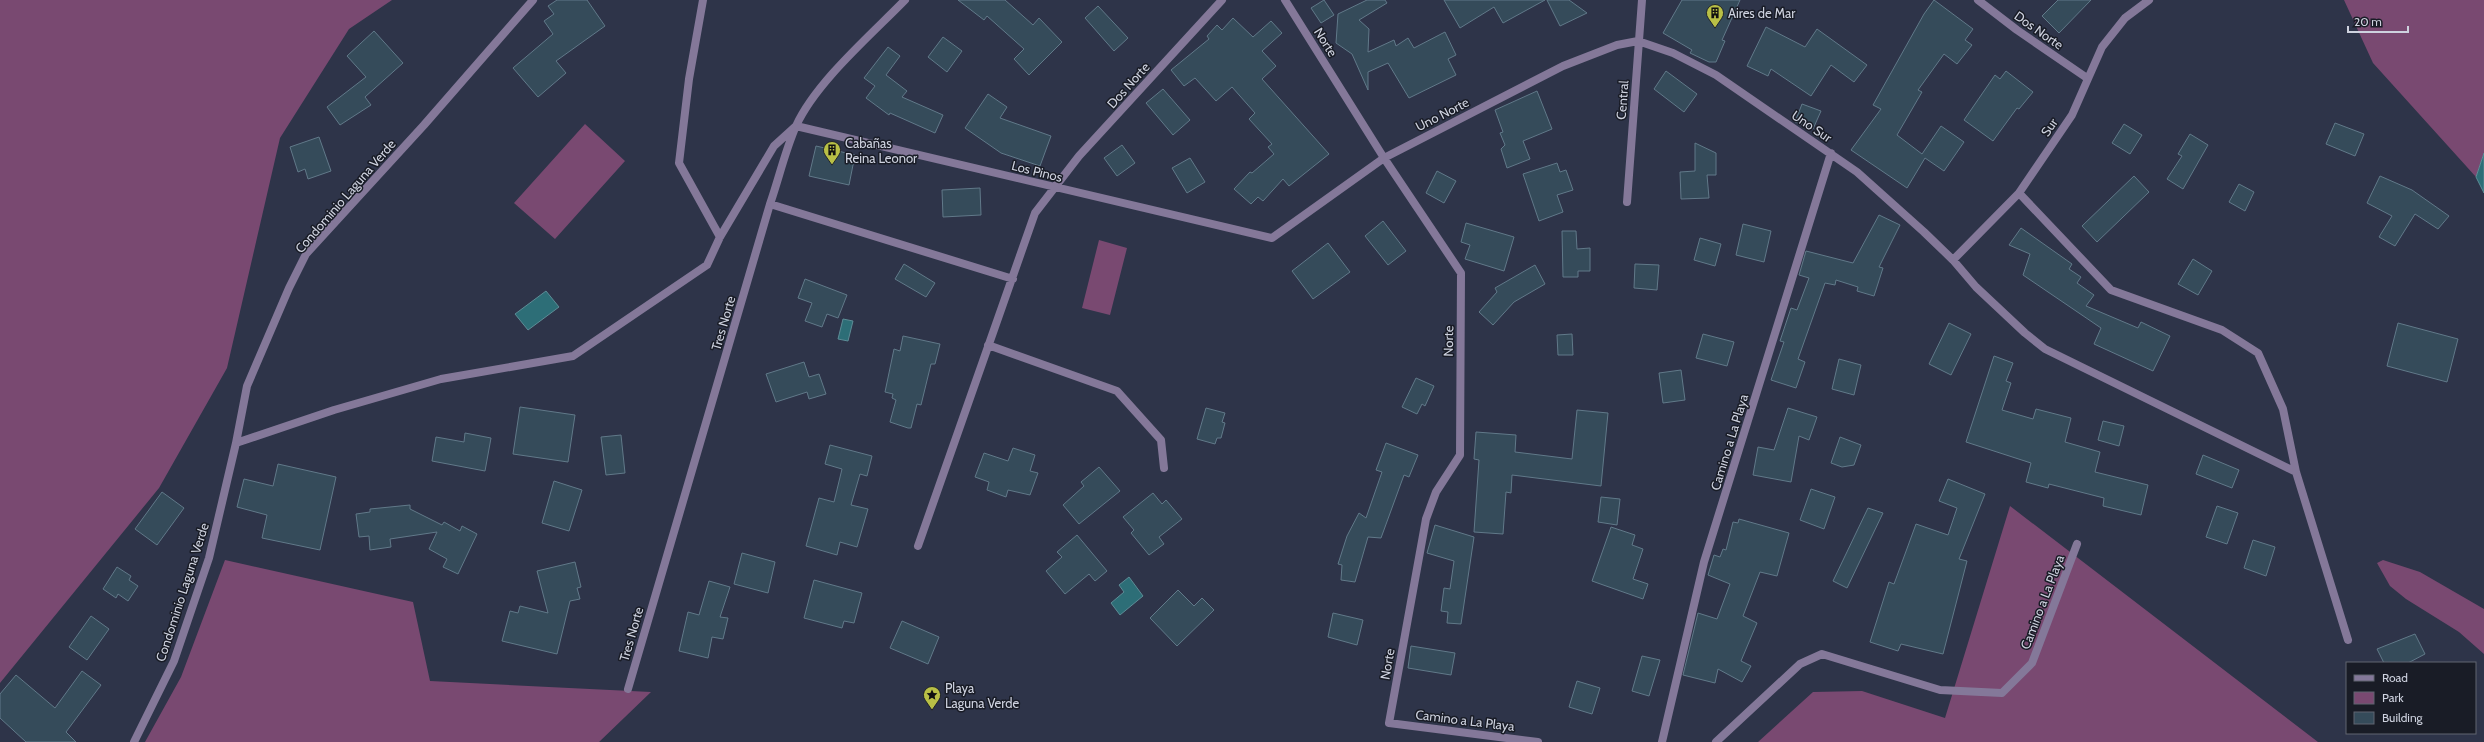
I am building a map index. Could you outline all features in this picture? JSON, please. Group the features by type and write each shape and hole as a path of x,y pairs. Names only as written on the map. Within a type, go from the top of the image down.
{"street":[{"name":"Condominio Laguna Verde","path":"134,742 174,661 209,558 236,443 247,386 289,288 306,254 430,119 533,0"},
{"path":"703,0 689,79 679,164 720,237"},
{"name":"Tres Norte","path":"628,689 770,204 796,126 810,102 905,0"},
{"name":"Dos Norte","path":"918,546 1035,213 1080,156 1222,0"},
{"name":"Norte","path":"1285,0 1384,158 1461,273 1460,455 1436,492 1426,519 1389,723"},
{"name":"Central","path":"1627,202 1642,0"},
{"name":"Dos Norte","path":"1978,0 2017,30 2087,78"},
{"name":"Sur","path":"1953,260 2019,193 2072,115 2099,52 2125,18 2149,0"},
{"name":"Uno Norte","path":"1272,238 1384,158 1563,66 1616,45 1638,42"},
{"name":"Uno Sur","path":"1638,42 1672,53 1716,75 1857,172 1953,260 1976,287 2045,349 2296,472"},
{"path":"236,443 334,410 441,379 573,356 707,265 720,237 774,146 796,126"},
{"name":"Los Pinos","path":"796,126 904,150 1056,188 1272,238"},
{"name":"Camino a La Playa","path":"1662,742 1704,562 1831,153"},
{"path":"2019,193 2111,290 2222,330 2258,353 2283,409 2296,472 2348,640"},
{"path":"770,204 1013,279"},
{"path":"988,345 1117,391 1161,440 1164,468"},
{"name":"Camino a La Playa","path":"1716,742 1800,664 1822,654 1940,690 2002,693 2032,663 2077,544"},
{"name":"Camino a La Playa","path":"1389,723 1538,742"}],"green space":[{"path":"0,0 392,0 349,29 280,138 227,368 159,488 0,683"},
{"path":"2344,0 2484,0 2484,153 2476,177 2373,63"},
{"path":"585,124 625,161 555,239 514,203"},
{"path":"1099,240 1127,248 1110,315 1082,308"},
{"path":"2010,506 2318,742 1758,742 1813,692 1862,691 1945,718"},
{"path":"225,560 413,602 430,681 651,692 599,742 145,742 181,677"},
{"path":"2383,560 2420,572 2484,609 2484,654 2459,632 2406,599 2390,586 2377,563"}],"shaded area":[{"path":"2484,153 2484,193 2476,177"},
{"path":"546,291 559,307 528,330 515,314"},
{"path":"843,319 853,321 848,341 838,339"},
{"path":"1129,577 1143,596 1120,615 1111,603 1124,592 1119,585"}],"building":[{"path":"557,0 587,0 605,26 556,61 566,73 538,97 513,68 553,34 544,21 554,14 548,6"},
{"path":"958,0 1005,0 1033,25 1039,18 1062,42 1029,75 1014,59 1024,49 987,16 984,20"},
{"path":"1324,0 1334,15 1321,23 1311,8"},
{"path":"1367,0 1385,0 1387,3 1359,20 1369,29 1368,52 1394,40 1396,46 1408,38 1414,48 1445,32 1456,55 1448,59 1456,75 1409,98 1388,63 1368,72 1368,90 1352,54 1336,43 1338,14"},
{"path":"1444,0 1545,0 1503,23 1494,7 1460,28"},
{"path":"1547,0 1569,0 1587,13 1560,26"},
{"path":"1682,0 1740,0 1722,40 1725,41 1716,62 1709,62 1690,53 1692,50 1663,33"},
{"path":"1934,0 1973,29 1965,40 1972,45 1957,64 1944,54 1918,90 1922,92 1897,135 1922,154 1941,126 1964,142 1944,171 1925,158 1907,188 1851,150 1881,109 1873,105 1924,14"},
{"path":"2058,0 2091,0 2059,33 2042,16"},
{"path":"1098,6 1128,38 1114,51 1085,18"},
{"path":"1233,18 1253,37 1271,21 1282,33 1262,51 1276,66 1262,79 1329,154 1289,186 1283,179 1263,201 1258,197 1251,204 1234,189 1250,172 1252,173 1274,154 1268,147 1272,144 1249,119 1255,113 1232,87 1216,101 1195,78 1184,86 1171,70 1209,39 1207,36 1217,25 1222,30"},
{"path":"1766,27 1805,47 1817,29 1867,65 1854,82 1831,65 1811,96 1771,69 1768,76 1747,66"},
{"path":"374,31 403,63 365,97 371,105 340,125 327,107 366,77 347,56"},
{"path":"943,37 962,51 947,72 928,57"},
{"path":"888,47 900,56 886,75 907,91 902,97 943,115 935,133 890,113 889,115 866,98 875,86 864,78"},
{"path":"1666,71 1697,94 1684,112 1654,89"},
{"path":"2006,71 2033,92 2019,109 2017,108 1993,141 1964,120 1995,75 2000,79"},
{"path":"1163,89 1190,120 1173,135 1146,103"},
{"path":"1537,91 1552,129 1523,141 1530,159 1507,168 1501,149 1505,145 1500,133 1503,132 1495,110"},
{"path":"988,94 1007,107 1000,118 1051,136 1040,166 1001,153 965,128"},
{"path":"1802,104 1821,111 1813,129 1795,122"},
{"path":"2335,123 2364,134 2355,156 2326,144"},
{"path":"2124,124 2142,135 2130,154 2112,143"},
{"path":"2190,134 2208,145 2183,189 2167,179 2182,156 2178,154"},
{"path":"319,137 331,171 308,179 305,169 298,172 290,147"},
{"path":"1695,143 1716,153 1716,175 1707,175 1709,198 1681,199 1680,172 1695,171"},
{"path":"1122,145 1135,163 1117,176 1104,158"},
{"name":"Cabañas Reina Leonor","path":"816,146 855,155 849,185 809,176"},
{"path":"1190,158 1205,182 1187,193 1172,168"},
{"path":"1557,163 1560,172 1566,170 1573,190 1557,195 1563,212 1539,221 1523,174"},
{"path":"1437,171 1456,181 1444,203 1426,193"},
{"path":"2134,176 2149,192 2097,242 2082,226"},
{"path":"2380,176 2412,190 2449,216 2438,229 2415,214 2395,246 2379,237 2392,216 2367,203"},
{"path":"2239,184 2254,192 2245,211 2229,202"},
{"path":"980,188 981,215 943,217 942,190"},
{"path":"1879,215 1900,225 1879,267 1883,268 1874,296 1857,291 1858,287 1836,280 1835,285 1825,283 1798,359 1805,362 1796,388 1771,380 1784,342 1780,341 1791,308 1797,310 1809,278 1799,275 1806,251 1853,263"},
{"path":"1383,221 1406,251 1388,265 1365,236"},
{"path":"1466,223 1514,237 1504,271 1465,259 1470,245 1461,242"},
{"path":"1743,224 1771,231 1764,262 1736,255"},
{"path":"2021,228 2072,264 2069,269 2081,277 2077,283 2094,295 2086,306 2138,328 2141,322 2170,336 2153,371 2094,344 2101,328 2023,275 2030,254 2009,245"},
{"path":"1562,231 1576,231 1577,249 1590,248 1590,271 1578,271 1578,277 1563,277"},
{"path":"1700,238 1721,244 1715,266 1694,260"},
{"path":"1328,243 1350,272 1313,299 1292,271"},
{"path":"2193,259 2212,271 2198,295 2178,284"},
{"path":"904,264 935,283 926,297 895,279"},
{"path":"1635,264 1659,265 1657,290 1634,288"},
{"path":"1535,265 1545,284 1514,302 1493,325 1479,312 1497,292 1495,288"},
{"path":"805,279 847,295 838,318 827,314 822,327 805,321 812,303 798,298"},
{"path":"1949,323 1971,334 1951,375 1929,364"},
{"path":"2398,323 2458,339 2447,382 2387,366"},
{"path":"1572,334 1573,355 1558,355 1557,335"},
{"path":"1703,334 1734,342 1727,366 1696,358"},
{"path":"903,336 940,344 935,364 931,364 921,405 917,404 911,428 890,422 896,400 892,398 893,394 885,392 894,349 900,351"},
{"path":"1994,356 2013,363 2006,381 2011,383 2002,410 2033,419 2036,409 2071,418 2065,442 2100,452 2095,472 2148,485 2141,515 2103,506 2104,498 2049,484 2048,488 2026,482 2031,463 1966,442"},
{"path":"1839,359 1861,365 1854,395 1832,389"},
{"path":"804,362 809,377 819,374 826,394 809,399 807,392 776,402 766,374"},
{"path":"1681,370 1685,400 1663,403 1659,373"},
{"path":"1416,378 1434,386 1425,406 1422,404 1417,414 1402,407"},
{"path":"520,407 575,415 568,462 513,454"},
{"path":"1206,408 1225,413 1222,422 1225,423 1221,438 1217,438 1215,444 1197,439"},
{"path":"1788,408 1817,417 1809,440 1799,436 1791,482 1753,475 1758,447 1774,450"},
{"path":"1577,410 1608,413 1601,486 1512,475 1511,493 1506,492 1503,534 1474,532 1479,460 1474,459 1476,432 1516,435 1515,452 1572,459"},
{"path":"2103,421 2124,426 2119,446 2098,440"},
{"path":"465,433 491,438 485,471 432,461 436,437 464,442"},
{"path":"621,435 625,473 606,475 601,437"},
{"path":"1840,437 1861,445 1854,465 1842,467 1831,463"},
{"path":"1386,443 1418,455 1409,477 1404,475 1381,538 1368,537 1355,582 1341,580 1342,565 1338,564 1347,536 1359,513 1366,518 1382,472 1376,470"},
{"path":"830,445 872,456 867,476 860,474 851,505 868,509 857,547 840,542 837,555 806,546 819,498 834,502 842,469 825,464"},
{"path":"1013,448 1035,455 1030,471 1038,473 1030,495 1008,490 1006,497 987,490 989,482 975,477 984,453 1008,461"},
{"path":"2203,455 2239,470 2232,488 2196,474"},
{"path":"278,464 336,477 320,550 262,538 267,515 237,507 244,479 273,486"},
{"path":"1099,467 1120,491 1079,524 1063,505 1084,486 1081,482"},
{"path":"1948,479 1985,494 1959,559 1967,561 1943,654 1901,644 1898,651 1870,642 1889,582 1894,584 1916,524 1948,535 1957,508 1939,501"},
{"path":"554,481 582,490 569,531 542,523"},
{"path":"1811,489 1835,497 1824,529 1800,520"},
{"path":"162,492 184,508 157,545 135,529"},
{"path":"1153,493 1162,504 1166,500 1182,519 1159,537 1164,544 1149,555 1131,533 1134,530 1123,517"},
{"path":"1601,497 1620,499 1617,525 1598,522"},
{"path":"410,505 410,509 442,525 444,522 460,531 462,526 477,534 458,574 443,567 447,559 429,549 437,532 390,539 391,547 370,550 369,536 359,537 356,514 370,512 370,509"},
{"path":"2217,506 2238,513 2227,544 2206,537"},
{"path":"1868,508 1883,513 1847,588 1833,581"},
{"path":"1739,519 1789,533 1777,576 1760,572 1743,616 1757,623 1741,661 1751,666 1742,682 1718,669 1715,683 1683,675 1698,613 1717,619 1730,584 1708,575 1714,555 1720,557 1723,549 1726,550 1733,522 1738,523"},
{"path":"1435,525 1474,537 1461,624 1447,623 1448,612 1441,611 1444,588 1450,589 1454,561 1427,553"},
{"path":"1611,527 1635,535 1632,545 1643,549 1633,579 1648,584 1643,599 1592,581"},
{"path":"1077,535 1107,571 1095,581 1089,574 1065,594 1046,571 1062,557 1057,552"},
{"path":"2253,540 2275,547 2266,576 2244,568"},
{"path":"742,553 775,562 768,593 734,584"},
{"path":"575,562 581,587 577,588 580,599 570,601 557,654 502,641 510,611 518,613 520,606 548,613 537,571"},
{"path":"117,567 131,576 129,580 138,586 128,601 118,594 116,598 103,589"},
{"path":"814,580 862,593 854,623 844,621 842,628 804,618"},
{"path":"709,581 730,587 720,617 728,618 723,639 712,637 708,658 679,651 688,612 699,615"},
{"path":"1178,590 1194,606 1202,598 1214,610 1177,646 1150,618"},
{"path":"1333,613 1363,620 1357,645 1328,637"},
{"path":"91,616 109,629 87,660 69,647"},
{"path":"902,621 939,637 928,664 890,648"},
{"path":"2415,634 2425,654 2410,662 2384,662 2377,649"},
{"path":"1411,646 1455,653 1451,675 1408,668"},
{"path":"1642,656 1660,660 1649,696 1632,691"},
{"path":"82,671 101,685 66,732 76,742 26,742 0,718 0,694 16,675 55,708"},
{"path":"1577,681 1600,688 1592,714 1569,707"}],"place":[{"name":"Aires de Mar","path":"1715,28"},
{"name":"Cabañas Reina Leonor","path":"832,165"},
{"name":"Playa Laguna Verde","path":"932,710"}]}
